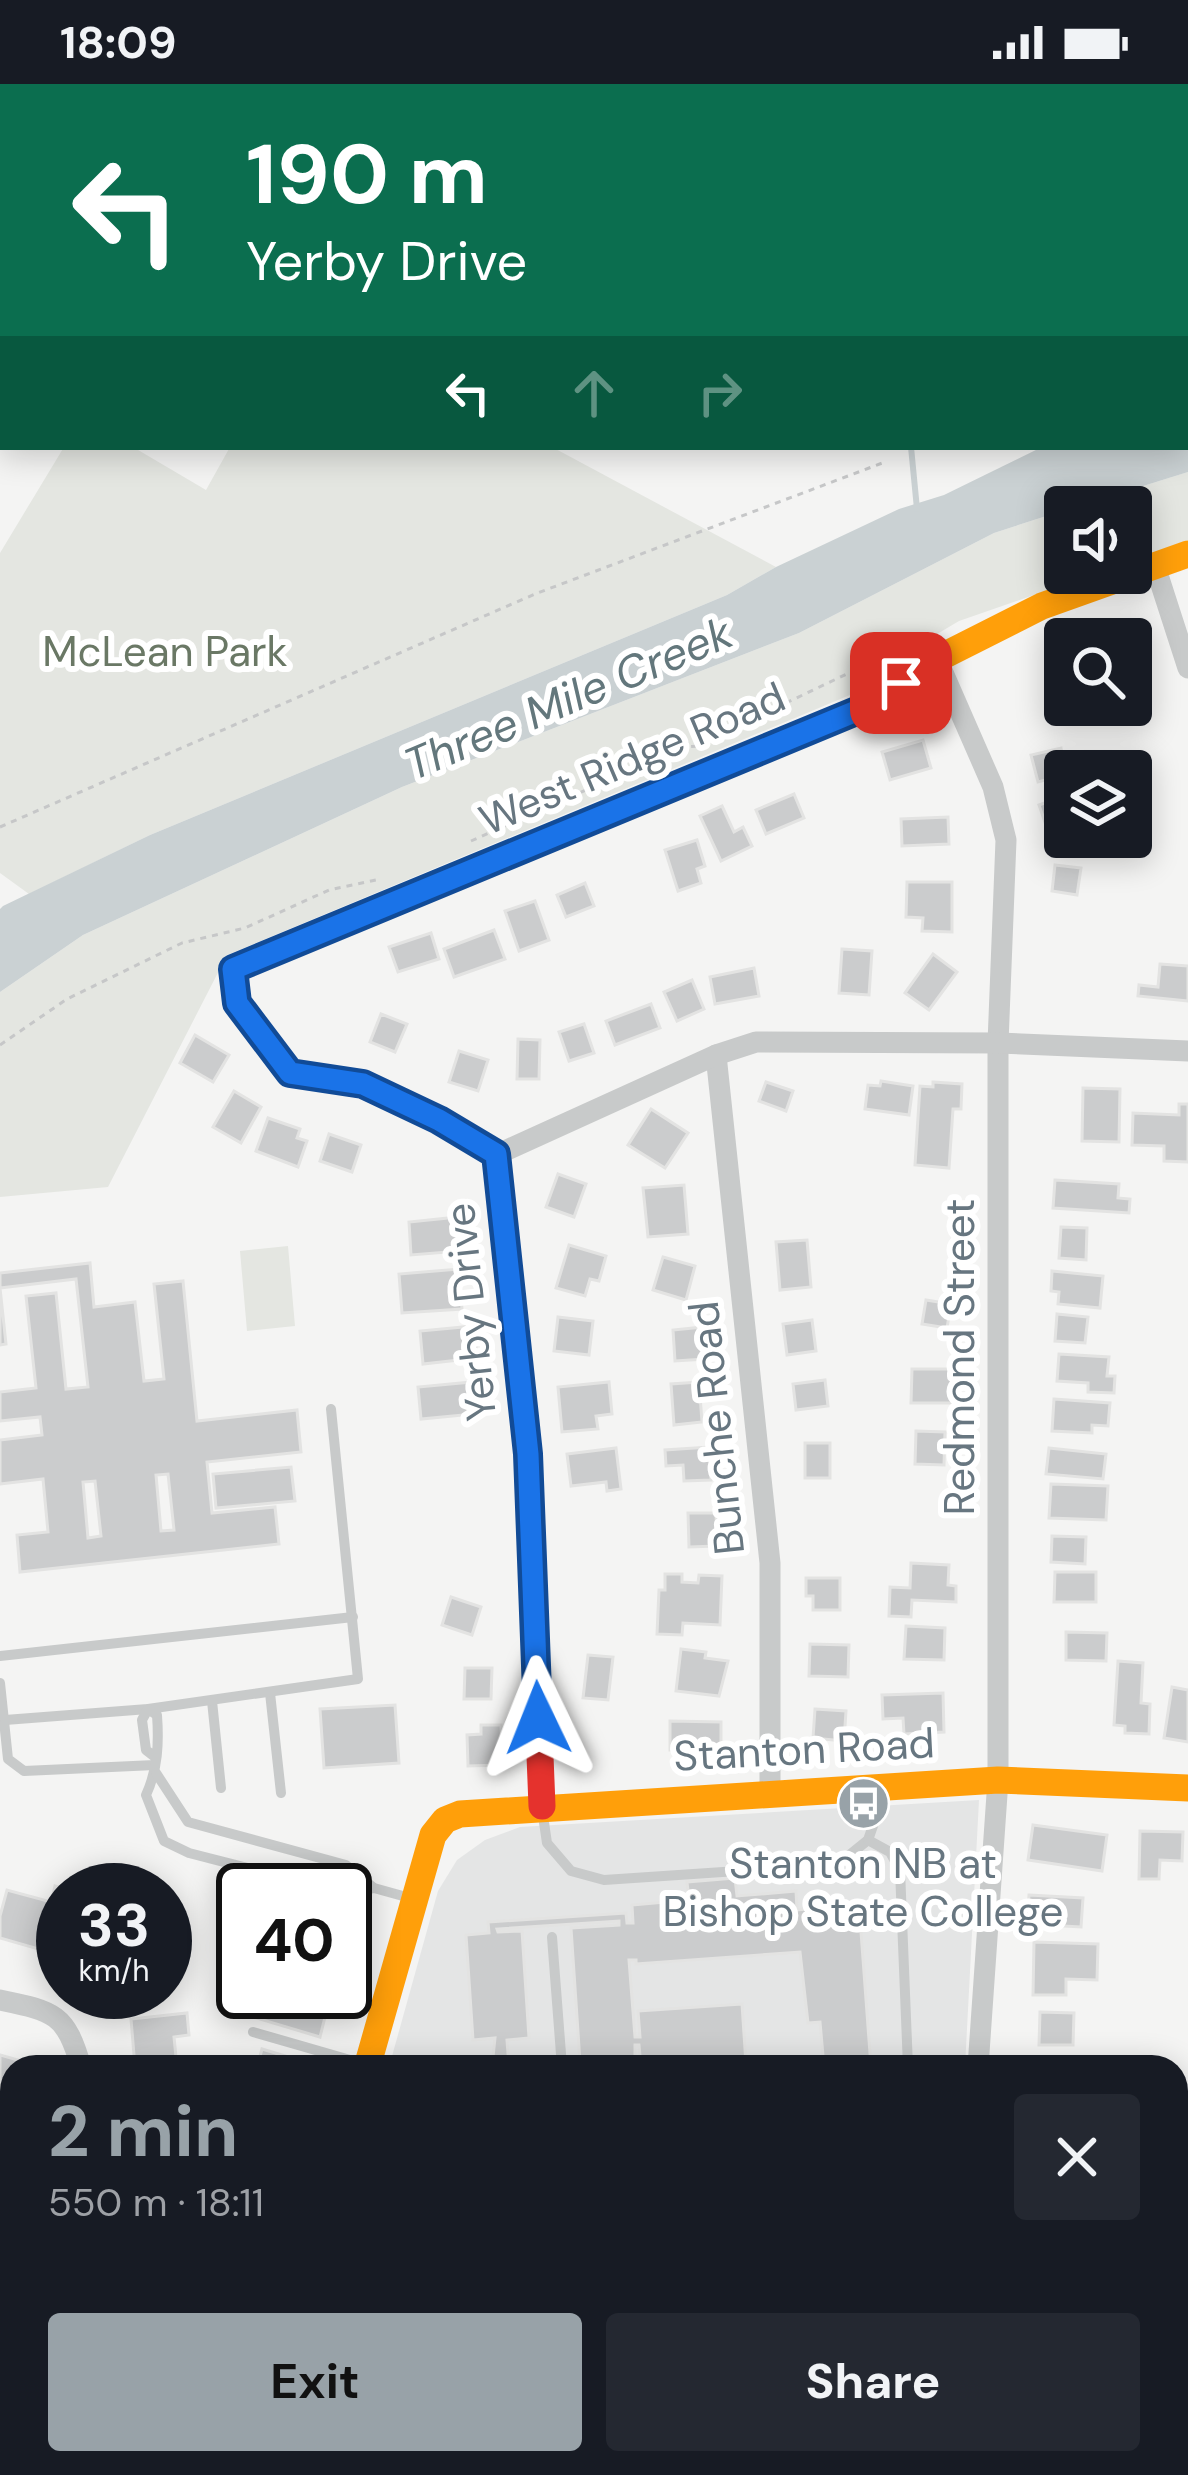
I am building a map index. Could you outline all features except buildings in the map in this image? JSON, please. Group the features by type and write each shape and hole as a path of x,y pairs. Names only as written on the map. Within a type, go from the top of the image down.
{"street":[{"name":"West Ridge Road","path":"233,969 866,707 928,649 1188,554"},
{"path":"1155,566 1188,668"},
{"name":"Redmond Street","path":"928,649 993,787 1006,840 998,1043 998,1780 979,2055"},
{"name":"Yerby Drive","path":"233,969 237,1003 290,1073 363,1084 496,1154 528,1454 542,1806"},
{"path":"496,1154 755,1042 998,1043 1188,1052"},
{"name":"Bunche Road","path":"716,1055 770,1563 770,1793"},
{"name":"Stanton Road","path":"415,1899 433,1835 446,1820 460,1814 998,1780 1188,1788"},
{"path":"370,2055 415,1899"},
{"path":"0,2000 44,2009 72,2032 78,2055"}],"lane":[{"path":"5,1720 148,1709 358,1679 331,1409"},
{"path":"0,1656 353,1616"},
{"path":"0,1683 8,1759 24,1771 156,1765"},
{"path":"270,1693 281,1793"},
{"path":"212,1701 221,1788"},
{"path":"148,1709 157,1715 160,1745 146,1795 164,1841 228,1863"},
{"path":"156,1765 188,1822 346,1865 374,1888 415,1899"},
{"path":"542,1806 547,1844 571,1871 604,1880 781,1868 847,1857 868,1840 875,1820 873,1787"},
{"path":"868,1840 890,1852 900,1870 908,2055"},
{"path":"552,1937 561,2055"},
{"path":"253,2032 330,2055"}],"path":[{"path":"0,827 535,594 885,462"},
{"path":"748,732 765,713 928,649"},
{"path":"462,846 682,747 715,744"},
{"path":"0,1045 67,999 182,943 245,928 329,890 388,877"}],"shaded area":[{"path":"979,1800 966,2055 392,2055 438,1891 457,1860 485,1840 520,1827"}],"green space":[{"name":"McLean Park","path":"62,450 138,450 206,490 228,450 558,450 776,567 727,595 150,835 29,894 0,873 0,553"},
{"path":"1188,472 1188,540 1152,553 1152,486 1143,486"},
{"path":"1044,517 1044,591 959,621 922,643 914,667 893,677 227,955 108,1187 0,1197 0,992 83,935 402,787 799,633 994,533"},
{"path":"288,1246 295,1326 247,1331 240,1251"}],"water":[{"name":"Three Mile Creek","path":"1036,450 1188,450 1188,472 1143,486 1044,486 1044,517 994,533 799,633 402,787 83,935 0,992 3,906 150,835 727,595 899,509 944,495"}],"waterway":[{"path":"911,450 917,509"}],"traffic: fast":[{"path":"305,1075 290,1073 237,1003 233,969 744,757"}],"traffic: slow":[{"path":"744,757 865,707 937,659 1042,606 1188,554"},
{"path":"370,2055 433,1835 445,1820 460,1814 998,1780 1188,1788"}],"traffic: jam":[{"path":"305,1075 363,1085 439,1120 496,1155 528,1454 542,1806"}],"place":[{"name":"Stanton NB at Bishop State College","path":"863,1804"}],"route":[{"path":"538,1718 528,1454 496,1154 363,1084 290,1073 237,1003 233,969 866,707 901,683"}]}
